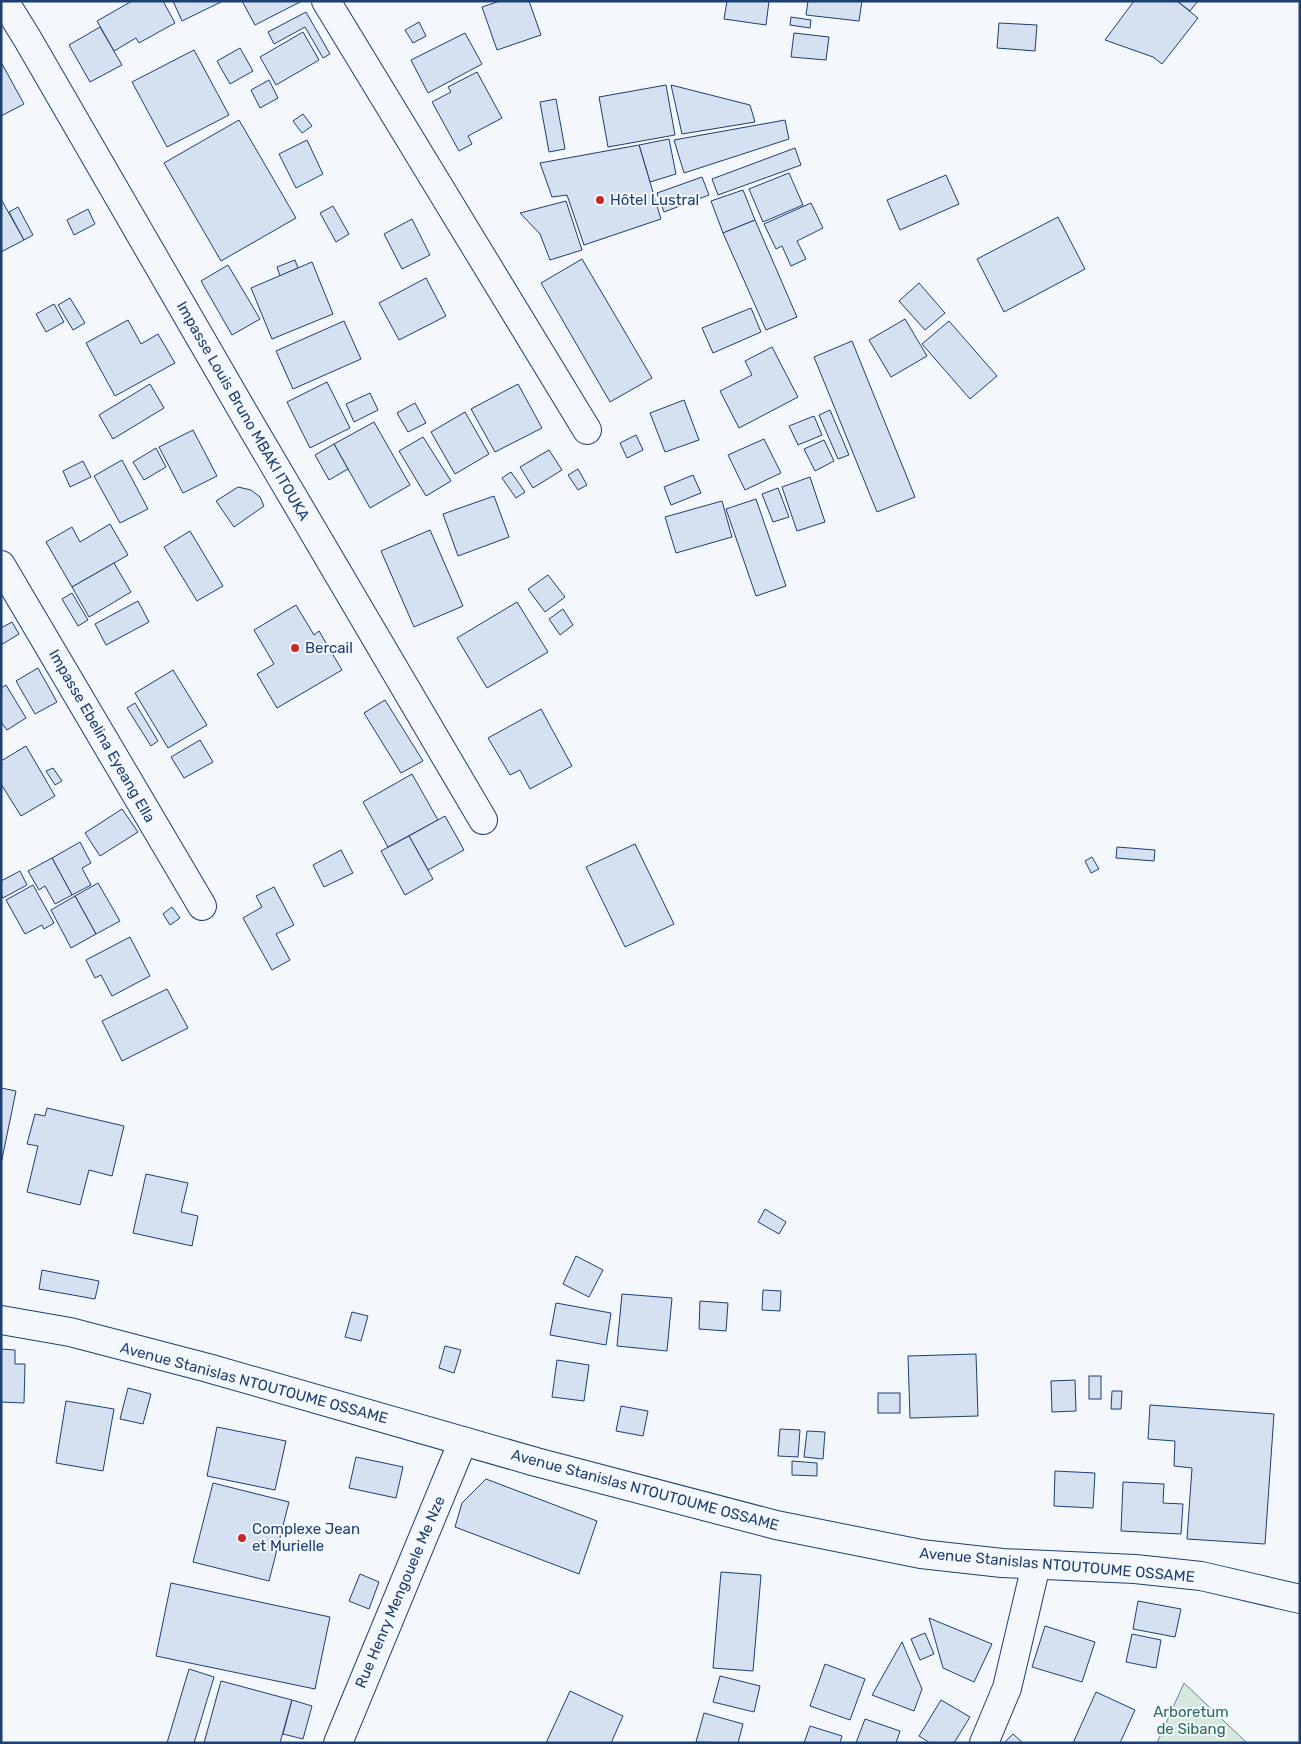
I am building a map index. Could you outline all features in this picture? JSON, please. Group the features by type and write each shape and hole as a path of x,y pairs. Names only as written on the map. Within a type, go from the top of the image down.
{"street":[{"name":"Impasse Louis Bruno MBAKI ITOUKA","path":"4,1 483,820"},
{"path":"326,1 588,430"},
{"name":"Impasse Ebelina Eyeang Ella","path":"1,565 202,906"},
{"name":"Avenue Stanislas NTOUTOUME OSSAME","path":"1,1320 70,1332 208,1368 636,1489 776,1525 921,1554 1036,1565 1135,1569 1201,1576 1300,1599"},
{"name":"Rue Henry Mengouele Me Nze","path":"338,1743 463,1441"},
{"path":"984,1743 1007,1688 1036,1565"}],"green space":[{"name":"Arboretum de Sibang","path":"1184,1683 1247,1743 1157,1743"}],"building":[{"path":"132,1 163,1 175,23 139,43 136,38 114,51 97,21"},
{"path":"173,1 223,1 182,21"},
{"path":"242,1 302,1 255,25"},
{"path":"500,1 529,1 541,35 497,50 482,7"},
{"path":"727,1 769,1 766,25 724,19"},
{"path":"808,1 862,1 859,21 806,15"},
{"path":"1134,1 1177,1 1198,18 1162,64 1153,57 1105,40"},
{"path":"1177,1 1198,1 1190,11"},
{"path":"306,12 330,54 323,58 305,27 274,44 268,32"},
{"path":"791,17 811,20 810,28 790,25"},
{"path":"419,22 426,36 413,43 405,30"},
{"path":"999,23 1037,25 1035,51 997,48"},
{"path":"100,27 122,65 90,82 69,45"},
{"path":"303,32 319,60 276,85 260,57"},
{"path":"465,33 482,64 428,93 411,60"},
{"path":"794,33 829,37 826,60 791,57"},
{"path":"240,48 253,71 230,84 217,61"},
{"path":"194,50 229,115 167,147 132,82"},
{"path":"1,62 24,104 1,116"},
{"path":"477,72 502,118 468,136 472,144 459,151 432,102 451,92 448,87"},
{"path":"269,80 278,98 260,108 251,90"},
{"path":"666,85 675,135 608,147 599,97"},
{"path":"671,85 750,105 755,122 682,134"},
{"path":"556,99 565,149 549,152 540,102"},
{"path":"303,114 312,126 302,133 293,121"},
{"path":"239,120 296,218 221,261 164,163"},
{"path":"785,120 789,139 684,173 674,140"},
{"path":"669,139 676,174 650,182 639,145"},
{"path":"307,140 323,174 296,188 279,154"},
{"path":"639,145 661,219 584,245 567,195 552,197 540,163"},
{"path":"795,148 801,165 718,195 712,179"},
{"path":"789,173 803,205 763,222 749,189"},
{"path":"946,175 959,204 900,230 887,200"},
{"path":"702,177 709,195 664,212 657,193"},
{"path":"743,190 755,220 723,233 711,201"},
{"path":"1,199 24,240 1,252"},
{"path":"566,201 582,250 550,260 540,234 520,213"},
{"path":"811,203 823,228 797,241 806,259 791,266 782,246 776,249 764,224"},
{"path":"333,206 349,234 336,242 320,213"},
{"path":"18,207 33,235 24,240 9,212"},
{"path":"88,209 95,224 74,235 67,220"},
{"path":"1058,217 1085,269 1004,312 977,259"},
{"path":"412,219 430,255 402,269 384,234"},
{"path":"755,220 797,317 766,330 723,233"},
{"path":"582,259 652,378 610,402 541,283"},
{"path":"295,260 298,268 280,276 277,267"},
{"path":"312,262 333,314 272,339 251,288"},
{"path":"228,265 260,319 232,335 201,281"},
{"path":"426,278 446,316 399,340 379,303"},
{"path":"919,283 945,313 925,330 899,301"},
{"path":"70,298 85,323 73,330 58,305"},
{"path":"54,304 64,322 46,332 36,314"},
{"path":"751,308 761,332 713,353 702,328"},
{"path":"905,319 927,356 891,377 869,340"},
{"path":"128,320 141,344 158,334 175,363 115,396 86,343"},
{"path":"344,321 361,359 293,389 276,351"},
{"path":"949,321 997,376 970,399 922,344"},
{"path":"852,341 915,497 877,512 814,357"},
{"path":"772,347 798,397 739,428 720,391 752,375 745,361"},
{"path":"327,382 350,428 310,448 287,402"},
{"path":"150,384 164,408 113,439 99,415"},
{"path":"518,384 542,428 495,452 471,409"},
{"path":"370,393 378,410 354,422 346,404"},
{"path":"684,400 699,440 665,452 650,413"},
{"path":"415,403 426,423 408,432 397,413"},
{"path":"830,410 849,455 838,459 819,415"},
{"path":"465,412 489,454 455,474 431,432"},
{"path":"814,416 822,435 798,445 789,426"},
{"path":"374,422 410,485 370,508 334,444"},
{"path":"193,430 217,476 183,493 159,447"},
{"path":"636,435 643,450 627,458 620,443"},
{"path":"423,437 451,481 426,496 399,451"},
{"path":"764,439 781,473 745,490 728,455"},
{"path":"824,440 834,461 815,471 804,449"},
{"path":"334,444 348,469 329,480 315,455"},
{"path":"156,448 166,467 144,480 133,462"},
{"path":"549,450 562,470 533,488 520,467"},
{"path":"122,460 148,509 120,523 94,476"},
{"path":"83,461 91,477 70,487 63,471"},
{"path":"578,469 587,485 578,490 568,475"},
{"path":"511,472 525,492 516,498 502,478"},
{"path":"693,475 701,493 671,505 664,487"},
{"path":"810,477 825,522 797,531 782,487"},
{"path":"238,487 251,490 260,497 264,506 234,527 216,501"},
{"path":"778,488 789,517 773,522 762,494"},
{"path":"494,496 509,537 458,556 443,514"},
{"path":"756,499 786,586 756,596 726,509"},
{"path":"722,501 732,537 676,553 665,517"},
{"path":"110,524 128,555 72,587 46,542 72,527 80,542"},
{"path":"430,530 463,606 414,627 381,551"},
{"path":"190,531 223,586 197,601 164,547"},
{"path":"114,563 131,592 89,617 72,587"},
{"path":"548,575 565,597 545,612 528,589"},
{"path":"72,593 88,620 78,626 62,599"},
{"path":"138,601 149,622 106,645 95,624"},
{"path":"517,602 548,652 487,688 457,638"},
{"path":"296,605 314,635 319,631 342,670 277,708 257,674 274,664 254,630"},
{"path":"563,609 573,625 560,635 549,619"},
{"path":"12,622 19,634 1,645 1,628"},
{"path":"38,668 57,702 35,714 16,681"},
{"path":"173,670 207,725 168,748 135,693"},
{"path":"6,685 26,718 7,730 1,722 1,688"},
{"path":"385,700 423,761 401,773 364,713"},
{"path":"135,703 158,741 151,746 127,708"},
{"path":"541,709 572,766 530,789 520,770 510,775 488,738"},
{"path":"200,740 213,762 184,778 171,757"},
{"path":"26,746 55,796 21,816 1,784 1,761"},
{"path":"53,768 62,781 55,785 46,771"},
{"path":"412,774 438,820 388,847 363,802"},
{"path":"122,809 138,832 100,856 85,833"},
{"path":"445,816 464,850 428,870 409,836"},
{"path":"409,836 433,879 405,895 381,851"},
{"path":"80,842 91,863 82,868 91,885 72,895 52,858"},
{"path":"635,844 674,924 625,947 586,867"},
{"path":"1117,847 1155,850 1154,861 1116,858"},
{"path":"341,850 353,873 324,887 313,865"},
{"path":"1092,857 1099,869 1091,873 1085,861"},
{"path":"52,858 72,895 55,904 45,886 39,890 28,871"},
{"path":"20,871 27,885 3,898 1,894 1,881"},
{"path":"98,883 120,921 96,934 75,896"},
{"path":"33,885 54,923 44,929 42,925 25,934 6,900"},
{"path":"274,887 294,925 276,934 290,960 272,970 243,918 262,907 256,896"},
{"path":"75,896 96,934 71,948 51,910"},
{"path":"172,907 180,918 170,925 163,914"},
{"path":"130,937 150,976 112,996 101,975 95,978 86,960"},
{"path":"167,989 188,1028 122,1061 102,1021"},
{"path":"1,1088 16,1091 1,1164"},
{"path":"47,1108 124,1126 112,1176 89,1170 80,1205 27,1192 38,1146 27,1144 35,1114 45,1116"},
{"path":"146,1174 188,1183 181,1212 198,1216 192,1246 133,1233"},
{"path":"765,1209 786,1222 779,1234 758,1222"},
{"path":"576,1256 603,1270 589,1297 563,1284"},
{"path":"42,1270 99,1281 95,1299 39,1289"},
{"path":"763,1290 781,1291 780,1311 762,1310"},
{"path":"622,1294 672,1298 667,1351 617,1346"},
{"path":"700,1301 728,1303 726,1331 699,1329"},
{"path":"556,1303 611,1313 606,1345 550,1335"},
{"path":"352,1312 368,1316 361,1341 345,1337"},
{"path":"445,1346 461,1350 454,1373 439,1368"},
{"path":"1,1349 15,1350 15,1364 25,1364 24,1403 1,1402"},
{"path":"976,1354 978,1416 910,1418 908,1356"},
{"path":"557,1360 589,1365 584,1401 552,1397"},
{"path":"1089,1376 1101,1376 1101,1399 1089,1399"},
{"path":"1075,1380 1076,1411 1052,1412 1051,1381"},
{"path":"128,1388 151,1394 143,1424 120,1419"},
{"path":"1112,1391 1122,1391 1121,1409 1111,1409"},
{"path":"878,1393 900,1393 900,1413 878,1413"},
{"path":"66,1401 114,1409 103,1471 56,1463"},
{"path":"1150,1405 1274,1414 1265,1544 1187,1539 1192,1468 1174,1466 1175,1441 1148,1439"},
{"path":"621,1406 648,1411 643,1436 616,1431"},
{"path":"217,1427 286,1441 275,1490 207,1476"},
{"path":"780,1429 800,1430 798,1457 778,1456"},
{"path":"807,1431 825,1432 823,1459 804,1457"},
{"path":"356,1457 403,1467 396,1498 349,1488"},
{"path":"792,1461 817,1463 817,1476 792,1475"},
{"path":"1055,1471 1095,1473 1093,1508 1054,1506"},
{"path":"486,1479 597,1521 579,1574 455,1527 462,1503"},
{"path":"1123,1482 1164,1484 1163,1503 1183,1504 1181,1534 1121,1531"},
{"path":"213,1483 289,1502 269,1581 193,1562"},
{"path":"721,1572 761,1575 753,1671 713,1668"},
{"path":"360,1574 379,1582 369,1609 349,1601"},
{"path":"171,1583 330,1617 315,1689 156,1656"},
{"path":"1138,1601 1181,1609 1175,1637 1133,1629"},
{"path":"929,1618 992,1644 974,1682 943,1668"},
{"path":"1045,1626 1095,1642 1082,1682 1032,1667"},
{"path":"925,1633 934,1654 920,1660 911,1639"},
{"path":"1132,1634 1161,1640 1156,1668 1126,1662"},
{"path":"902,1642 922,1689 914,1711 872,1695"},
{"path":"825,1664 865,1679 850,1720 810,1706"},
{"path":"189,1669 214,1677 194,1743 167,1743"},
{"path":"720,1676 760,1686 754,1712 713,1702"},
{"path":"221,1681 292,1700 280,1743 204,1743"},
{"path":"570,1691 623,1716 611,1743 546,1743"},
{"path":"1096,1692 1135,1710 1120,1743 1073,1743"},
{"path":"292,1700 312,1706 303,1739 283,1734"},
{"path":"941,1700 970,1717 954,1743 930,1743 919,1736"},
{"path":"704,1713 743,1724 738,1743 696,1742"},
{"path":"865,1719 900,1731 896,1743 856,1743"},
{"path":"810,1726 842,1736 840,1743 804,1743"},
{"path":"1013,1734 1023,1743 1004,1743"}],"place":[{"name":"Hôtel Lustral","path":"600,200"},
{"name":"Bercail","path":"295,648"},
{"name":"Complexe Jean et Murielle","path":"242,1538"}]}
